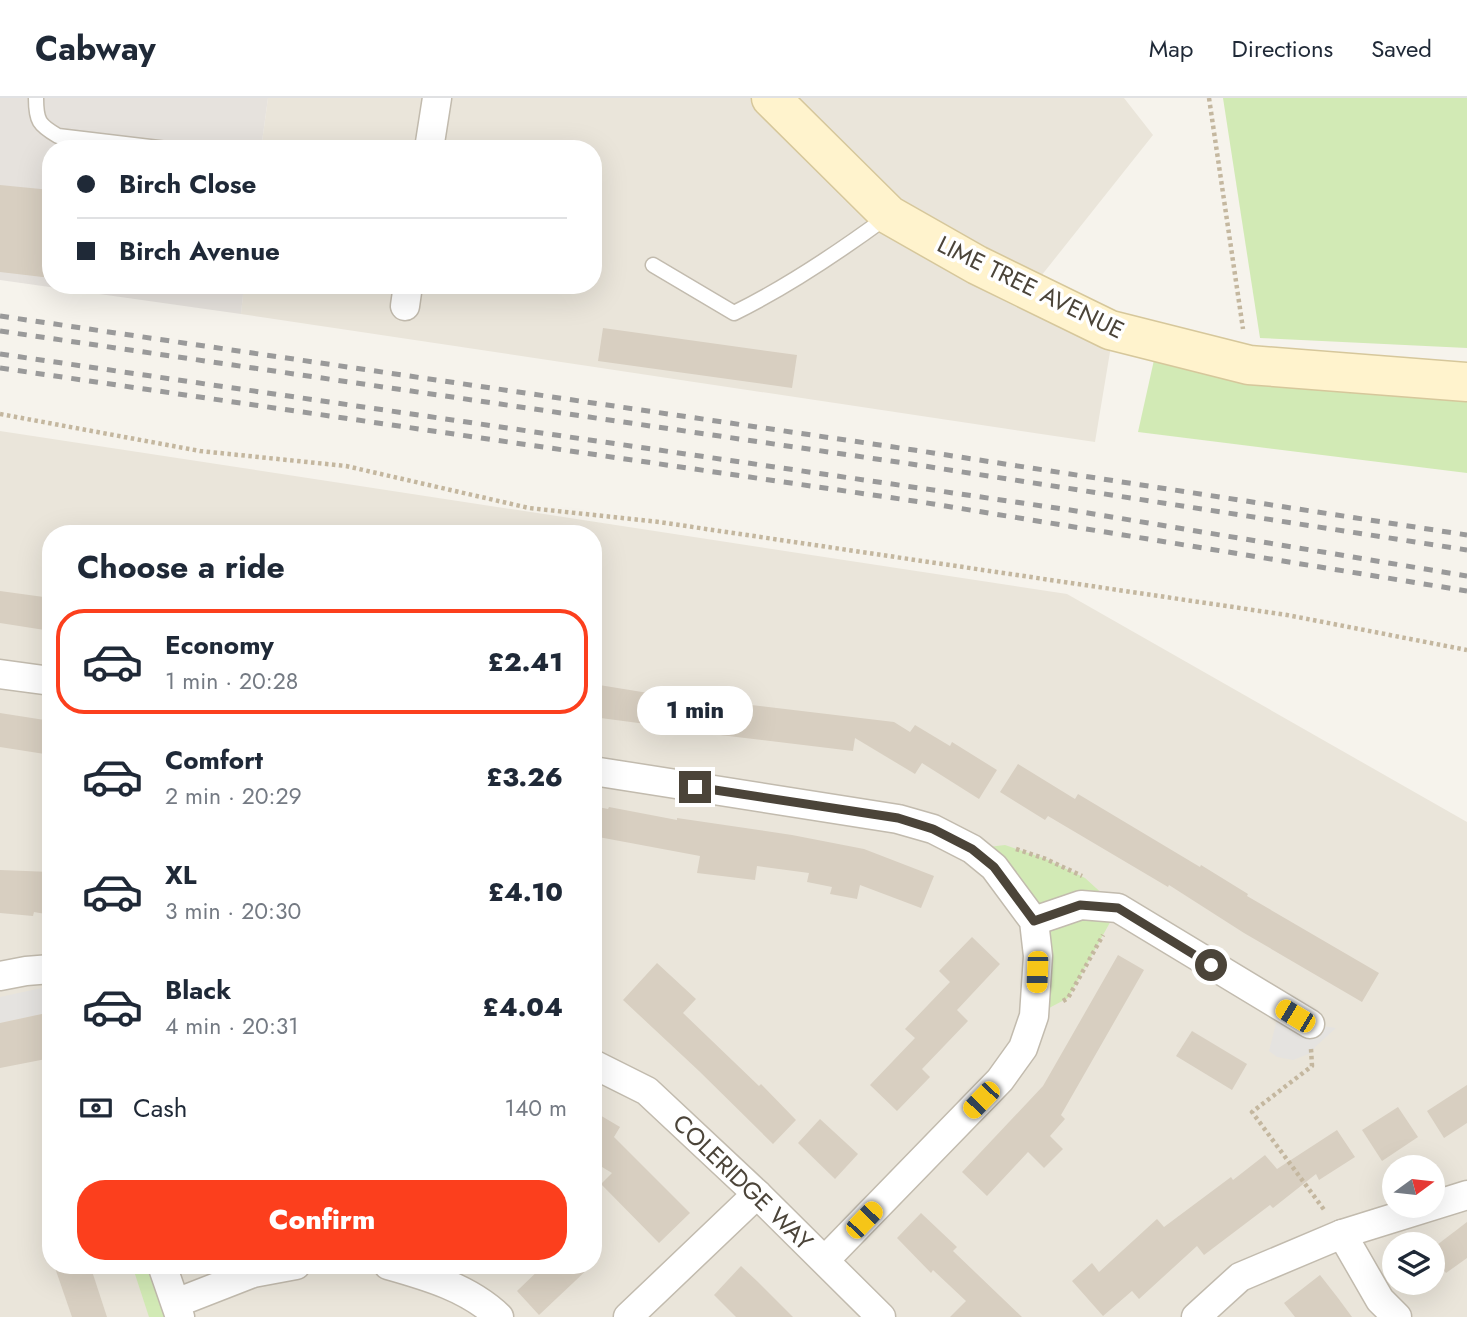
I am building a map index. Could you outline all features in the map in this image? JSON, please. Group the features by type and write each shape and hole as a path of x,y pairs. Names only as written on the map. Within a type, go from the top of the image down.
{"street":[{"path":"430,140 437,98"},
{"name":"LIME TREE AVENUE","path":"771,98 889,215 977,265 1110,330 1249,365 1467,382"},
{"path":"0,674 42,680"},
{"path":"602,772 898,818 933,829 972,849 994,867 1034,921 1038,956 1034,1016 1023,1048 1000,1080 825,1260"},
{"path":"1034,921 1080,905 1118,908 1310,1024"},
{"path":"0,976 42,970"},
{"name":"COLERIDGE WAY","path":"602,1069 647,1091 757,1194 881,1317"},
{"path":"628,1317 757,1194"},
{"path":"1196,1317 1240,1277 1342,1234 1467,1195"},
{"path":"1342,1234 1380,1300 1397,1317"},
{"path":"165,1274 178,1310 251,1274"},
{"path":"421,1274 485,1304 499,1317"}],"lane":[{"path":"36,98 37,115 43,127 58,136 92,140"},
{"path":"653,265 734,313 825,261 889,215"}],"path":[{"path":"1209,98 1249,365"},
{"path":"0,414 200,450 346,466 529,508 659,522 1287,615 1467,650"},
{"path":"1310,1024 1312,1066 1252,1112 1342,1234"}],"shaded area":[{"path":"0,98 268,98 262,140 42,140 42,286 0,280"},
{"path":"268,98 1124,98 1153,135 1022,300 1111,346 1095,442 241,314 243,294 602,294 602,140 262,140"},
{"path":"99,294 243,294 241,314"},
{"path":"0,431 1067,594 1467,822 1467,1317 0,1317"},
{"path":"42,988 42,1014 0,1023 0,997"},
{"path":"1280,1007 1310,1024 1336,1028 1311,1053 1293,1060 1277,1057 1269,1051"}],"green space":[{"path":"1223,98 1467,98 1467,348 1260,338"},
{"path":"1158,342 1467,382 1467,473 1138,432"},
{"path":"1005,845 1046,859 1085,878 1118,908 1068,998 1034,1016 1034,921 972,849"},
{"path":"135,1274 165,1274 180,1317 149,1317"}],"building":[{"path":"0,185 42,189 42,277 0,272"},
{"path":"603,328 797,355 792,388 598,361"},
{"path":"0,591 42,597 42,630 0,623"},
{"path":"602,685 894,722 910,732 915,725 950,746 952,742 997,770 979,799 922,763 915,774 855,738 853,751 602,718"},
{"path":"0,713 42,720 42,754 0,747"},
{"path":"1018,764 1075,799 1078,794 1200,867 1201,865 1248,894 1247,896 1379,973 1362,1002 1244,933 1169,885 1168,887 1048,816 1045,820 1000,792"},
{"path":"602,808 792,835 864,849 934,876 921,908 860,885 857,899 830,894 832,887 807,882 809,873 757,866 755,880 697,873 700,856 602,838"},
{"path":"0,870 42,872 42,913 34,912 33,916 0,913"},
{"path":"972,937 1000,964 957,1010 968,1021 922,1069 930,1077 897,1111 870,1085 915,1038 905,1029 950,982 939,971"},
{"path":"1118,955 1144,970 1061,1115 1065,1119 1050,1136 1063,1149 1044,1168 1028,1152 987,1196 962,1172 1043,1086"},
{"path":"657,963 696,999 683,1013 796,1120 773,1144 623,1000"},
{"path":"42,1014 42,1060 0,1068 0,1023"},
{"path":"1192,1031 1247,1064 1232,1090 1176,1056"},
{"path":"1467,1085 1467,1123 1444,1138 1427,1111"},
{"path":"1398,1107 1418,1137 1391,1155 1382,1155 1382,1161 1362,1130"},
{"path":"602,1116 620,1127 614,1137 690,1213 659,1243 602,1185 612,1173 602,1167"},
{"path":"820,1119 858,1154 835,1179 798,1143"},
{"path":"1337,1130 1355,1157 1319,1180 1316,1174 1273,1208 1270,1205 1204,1255 1197,1246 1139,1299 1132,1291 1103,1316 1072,1281 1092,1263 1099,1272 1157,1219 1164,1227 1265,1155 1277,1169"},
{"path":"921,1213 957,1247 953,1251 1022,1317 950,1317 966,1301 933,1270 931,1273 897,1238"},
{"path":"1467,1222 1467,1258 1446,1273 1445,1272 1445,1239"},
{"path":"741,1266 793,1317 736,1317 714,1295"},
{"path":"57,1274 93,1274 107,1317 72,1317"},
{"path":"535,1274 582,1274 539,1315 517,1291"},
{"path":"1320,1275 1352,1317 1295,1317 1284,1303"}],"railway":[{"path":"0,316 914,450 1467,535"},
{"path":"0,331 911,464 1467,550"},
{"path":"0,354 1070,510 1467,576"},
{"path":"0,368 921,502 1467,591"}],"route":[{"path":"695,787 898,818 933,829 972,849 994,867 1034,921 1080,905 1118,908 1211,965"}]}
